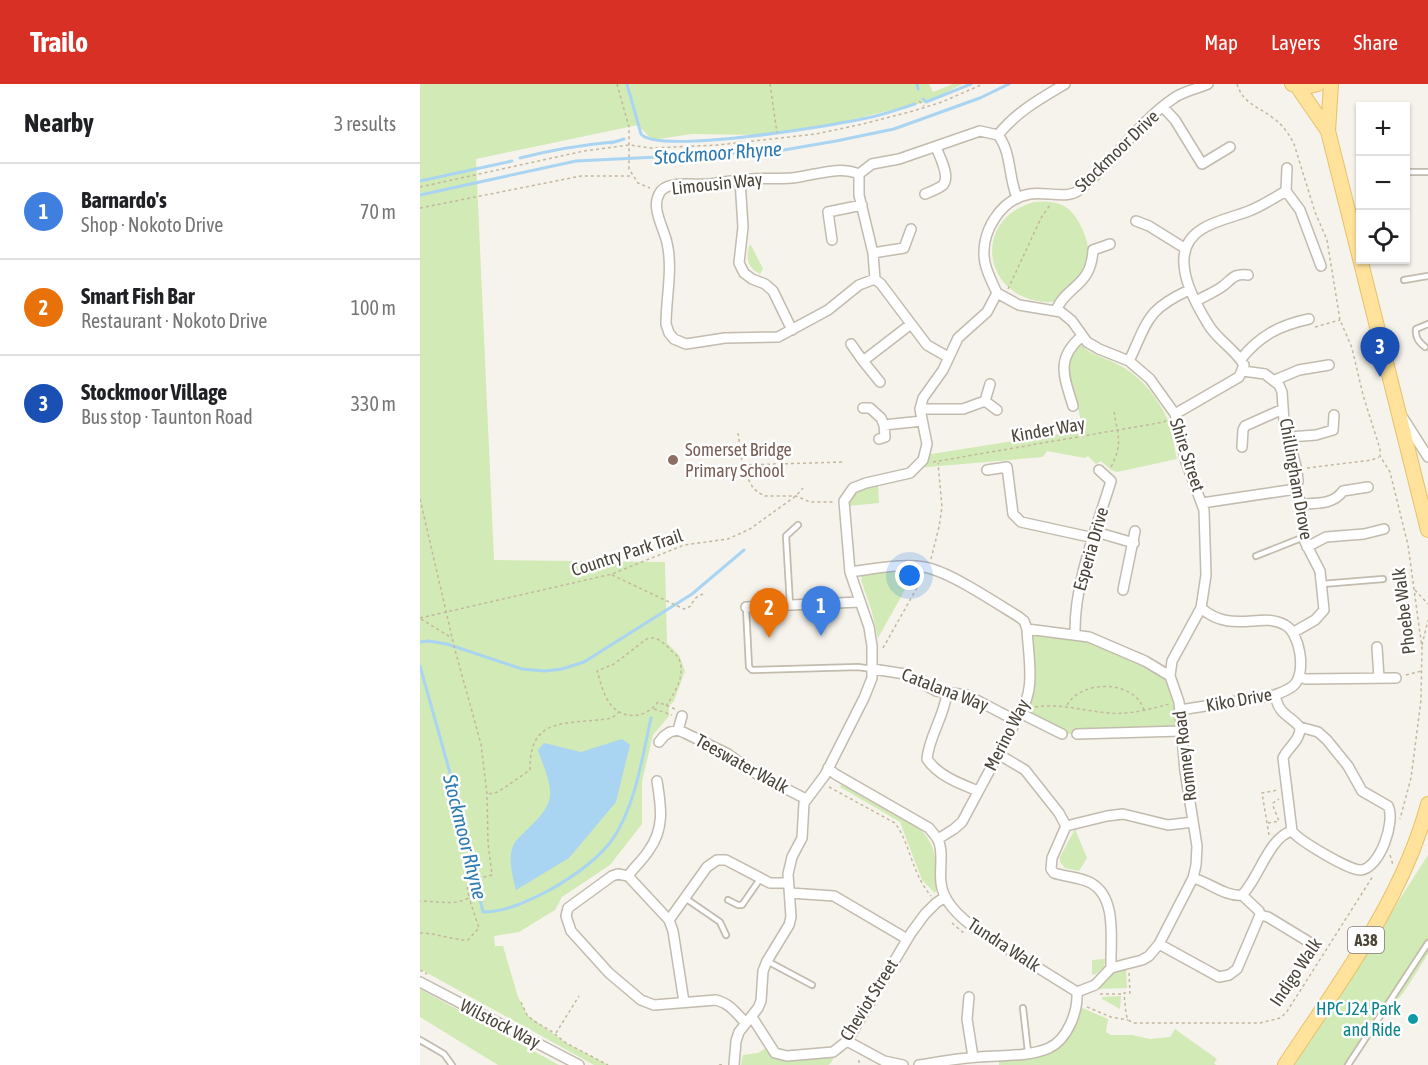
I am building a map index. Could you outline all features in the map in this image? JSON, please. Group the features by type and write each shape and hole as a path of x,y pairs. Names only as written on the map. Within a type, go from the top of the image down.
{"main road":[{"path":"1294,85 1306,87 1318,84"},
{"path":"1330,84 1328,131 1428,530"},
{"path":"1294,85 1328,131"},
{"name":"A38","path":"1285,1065 1388,903 1416,842 1427,809"}],"street":[{"path":"1065,84 1019,112 998,135 1007,151 1012,187 1017,197 996,215 986,237 985,264 1001,296 1028,308 1056,310 1088,272 1093,250 1110,244"},
{"name":"Stockmoor Drive","path":"1017,197 1040,193 1069,195 1080,190 1163,107 1182,93 1208,84"},
{"path":"1163,107 1175,120 1202,164 1230,147"},
{"name":"Limousin Way","path":"875,279 859,285 828,310 778,337 725,338 691,344 674,339 666,324 669,257 656,202 661,190 672,185 705,185 740,180 791,178 839,170 859,174 872,164 892,161 980,131 998,135"},
{"path":"925,194 943,185 945,180 944,167 936,147"},
{"path":"1287,168 1286,191 1300,210 1321,266"},
{"path":"859,174 862,205 873,253 875,279 927,345 948,357"},
{"path":"740,180 743,227 739,256 741,268 752,279 765,284 773,291 792,330"},
{"path":"1175,414 1239,377 1244,365 1241,359 1213,331 1189,290 1183,258 1186,249 1194,235 1202,229 1251,211 1286,191"},
{"path":"832,240 828,212 862,205"},
{"path":"1136,220 1186,249"},
{"path":"873,253 904,248 911,229"},
{"path":"1196,300 1224,286 1231,277 1240,274 1248,275"},
{"path":"1129,361 1145,324 1152,315 1167,301 1189,290"},
{"path":"734,1065 736,1041 761,1001 763,971 789,925 791,917 789,865 802,838 802,810 806,799 821,781 828,768 872,678 869,627 850,572 844,524 844,501 854,488 866,483 910,474 923,460 927,444 920,409 923,398 943,370 958,338 1001,296"},
{"name":"Shire Street","path":"1056,310 1072,321 1092,346 1129,361 1157,387 1175,414 1186,462 1202,503 1206,575 1201,608 1172,661 1170,676"},
{"path":"1241,359 1256,342 1269,333 1290,323 1309,324"},
{"path":"863,361 911,324"},
{"path":"1073,406 1065,377 1064,363 1067,351 1082,336"},
{"path":"851,344 880,382"},
{"path":"1243,371 1260,372 1275,380 1299,370 1329,365"},
{"name":"Chillingham Drove","path":"1275,380 1282,392 1283,409 1297,470 1296,489 1306,542 1318,564 1324,610 1315,620 1294,632"},
{"path":"985,401 990,384"},
{"path":"920,409 963,409 985,401"},
{"path":"985,401 997,410"},
{"path":"863,408 870,408 884,425 885,437 879,439"},
{"path":"1242,447 1245,426 1283,409"},
{"path":"1399,411 1428,457"},
{"path":"1289,437 1316,435 1333,430 1334,415"},
{"path":"884,425 922,421"},
{"path":"987,470 1007,467 1013,514 1021,522 1134,543"},
{"name":"Esperia Drive","path":"1075,634 1078,588 1111,481 1102,472"},
{"path":"1300,504 1330,501 1338,498 1343,491 1368,487"},
{"path":"1202,503 1296,489"},
{"path":"1306,542 1384,529"},
{"path":"1123,590 1135,531"},
{"path":"850,572 894,566 928,568 972,589 1019,616 1027,629 1075,634 1106,643 1170,676"},
{"path":"746,607 860,602"},
{"path":"1201,608 1207,613 1235,623 1281,622 1294,632 1299,645 1297,680 1396,678"},
{"name":"Merino Way","path":"938,839 962,822 1015,723 1030,688 1027,629"},
{"path":"1377,647 1379,678"},
{"name":"Catalana Way","path":"873,665 905,674 936,691 967,695 1007,716 1019,713 1062,734"},
{"name":"Romney Road","path":"1077,992 1095,985 1111,968 1149,956 1159,944 1193,878 1197,857 1179,706 1170,676"},
{"name":"Kiko Drive","path":"1179,706 1275,695 1297,680"},
{"path":"947,693 945,706 930,743 927,759 943,775 978,791"},
{"path":"1275,695 1281,712 1300,727 1318,732 1347,766 1362,791 1388,806 1391,819 1389,832 1379,854 1370,866 1354,870 1298,837 1292,831 1283,758 1297,740 1300,727"},
{"name":"Teeswater Walk","path":"678,730 682,717"},
{"name":"Teeswater Walk","path":"659,742 664,736 678,730 728,754 764,778 806,799"},
{"path":"1077,734 1181,731"},
{"path":"998,754 1025,770 1059,813 1066,826"},
{"path":"828,768 929,828 938,839 941,883 945,897"},
{"path":"628,876 648,852 660,826 661,804 657,781"},
{"path":"1066,826 1123,814 1168,825 1193,822"},
{"path":"1066,826 1052,858 1051,869 1054,873 1092,884 1102,894 1109,913 1111,968"},
{"path":"1242,895 1249,888 1275,844 1285,834 1292,831"},
{"path":"669,920 707,867 717,860 726,860 770,883 788,883"},
{"path":"684,1002 673,931 669,920 628,876 618,874 612,876 568,908 566,916 571,931 609,973 641,1000 654,1005 716,1000 723,1002 748,1020"},
{"path":"1159,944 1219,977 1229,975 1237,969 1260,915 1259,911 1242,895 1231,895 1205,881 1193,878"},
{"path":"790,893 834,896 907,939"},
{"name":"Cheviot Street","path":"748,1020 779,1055 833,1052 847,1041 907,939 925,914 945,897"},
{"name":"Tundra Walk","path":"945,897 971,926 1077,992"},
{"path":"1260,915 1268,917 1314,945"},
{"name":"Wilstock Way","path":"420,982 579,1065"},
{"path":"918,1065 1048,1048 1055,1044 1071,1021 1078,1002 1077,992"},
{"path":"969,997 967,1019 973,1058"},
{"path":"847,1041 884,1061 903,1065"}],"lane":[{"path":"1410,171 1428,172"},
{"path":"1404,280 1428,276"},
{"path":"1425,347 1419,342 1415,333 1416,329 1428,324"},
{"path":"790,606 786,536 798,525"},
{"path":"1256,556 1306,542"},
{"path":"1322,584 1383,579"},
{"path":"746,607 752,670 873,665"},
{"path":"728,900 738,905 742,904 760,879"},
{"path":"685,898 720,922 726,935"},
{"path":"1348,1065 1428,942"},
{"path":"767,961 812,985"},
{"path":"1023,1008 1028,1052"},
{"path":"420,1040 444,1054 452,1065"}],"path":[{"path":"617,84 629,127 629,169 638,183 661,190"},
{"path":"770,84 777,133"},
{"path":"420,187 584,151 629,146 718,145 778,139 846,128 942,102 983,84"},
{"name":"Phoebe Walk","path":"1237,84 1243,98 1275,119 1290,135 1294,144 1315,212 1327,240 1340,320 1352,348 1380,456 1390,472 1408,545 1423,671 1412,770 1400,820"},
{"path":"919,102 925,107"},
{"path":"420,208 581,176 632,176"},
{"path":"1001,296 1041,218 1056,194"},
{"path":"1309,324 1340,320"},
{"path":"1102,472 1119,450 1119,430 1115,422 1114,410"},
{"name":"Kinder Way","path":"923,460 938,462 1164,422 1175,414"},
{"path":"738,433 742,465 753,488 759,493 765,496 796,496 810,502 844,501"},
{"path":"1297,470 1372,460 1380,456"},
{"path":"742,465 845,462"},
{"path":"873,665 928,568 942,507 938,462"},
{"name":"Country Park Trail","path":"452,638 420,618 612,574 684,545 728,539 750,530 796,496 803,488"},
{"path":"420,499 452,638 480,744 487,794 488,843 492,875 470,881 467,885 479,928 468,940 454,940 439,934 420,933"},
{"path":"612,574 684,609 691,606 693,600 701,594 705,594"},
{"path":"1414,589 1428,604"},
{"path":"1422,648 1428,620"},
{"path":"653,708 682,717 684,712 666,706 658,702 653,708 638,716 628,716 607,700 597,672 614,664 648,639 655,637 660,639 678,658 681,670 672,697 666,706"},
{"path":"1396,678 1423,671"},
{"path":"1067,706 1071,698 1090,688 1112,687 1120,688 1139,699 1144,710"},
{"path":"1019,713 1053,705 1111,714 1179,706"},
{"path":"487,794 498,792 530,770 530,752 538,736 549,726 612,718 620,712"},
{"path":"1275,844 1270,842 1262,793 1287,789"},
{"path":"1267,823 1279,821 1273,806 1278,800 1276,790"},
{"path":"1386,849 1393,862 1391,872"},
{"name":"Indigo Walk","path":"1128,1020 1134,1023 1260,1023 1281,1018 1372,877"},
{"path":"420,901 455,903 469,898"},
{"path":"1078,1002 1092,994 1130,993 1128,964"},
{"path":"1078,1002 1111,1017 1128,1020 1124,993"},
{"path":"555,1034 579,996"},
{"path":"521,1002 527,1015 534,1021 566,1043 608,1065"}],"green space":[{"path":"420,84 627,84 633,105 629,84 929,84 933,92 953,84 963,84 926,102 833,124 759,135 692,134 652,140 638,125 476,159 494,560 665,562 667,643 679,655 685,671 674,701 669,706 669,716 653,735 642,782 642,824 610,865 562,897 555,910 519,932 494,936 495,946 503,946 518,997 527,1015 566,1043 608,1065 594,1065 420,969"},
{"path":"1034,202 1055,203 1068,209 1079,222 1088,249 1088,265 1082,276 1053,302 1029,299 1011,290 999,276 993,260 993,242 1000,226 1013,212"},
{"path":"751,245 763,269 760,274 748,262 748,251"},
{"path":"1080,344 1129,371 1150,390 1169,422 1177,459 1117,472 1101,461 1096,464 1088,456 1085,458 1047,451 1043,457 917,468 925,455 1083,430 1068,365 1070,357"},
{"path":"878,484 879,503 848,506 860,491"},
{"path":"916,570 878,638 861,580 862,576 873,572"},
{"path":"1027,629 1075,634 1170,676 1181,731 1062,734 1020,713 1026,700"},
{"path":"842,783 890,808 924,833 930,842 935,858 937,888 935,893 922,880 900,822 840,787"},
{"path":"1075,829 1087,858 1079,871 1065,868 1060,862 1060,857"},
{"path":"1428,855 1428,954 1404,992 1378,1020 1377,1032 1361,1044 1349,1065 1294,1065"},
{"path":"1105,959 1104,968 1092,974 1092,960"},
{"path":"1119,967 1126,967 1127,988 1095,989"},
{"path":"420,989 559,1065 498,1065 420,1017"},
{"path":"1121,996 1120,1009 1102,999 1102,997"},
{"path":"1080,1007 1108,1019 1106,1032 1111,1035 1132,1035 1150,1039 1170,1037 1175,1029 1217,1059 1214,1063 1216,1065 999,1065 999,1059 1048,1050"},
{"path":"766,1048 769,1053 781,1059 837,1053 828,1065 741,1065 743,1055 758,1053"}],"water":[{"path":"622,739 630,745 616,802 569,858 516,890 511,867 512,849 549,802 548,778 538,750 544,743 581,752"}],"waterway":[{"path":"627,84 641,134 654,140 712,140 786,132 873,117 915,104"},
{"path":"917,84 918,89"},
{"path":"923,99 926,102 971,84"},
{"name":"Stockmoor Rhyne","path":"420,195 576,161 778,151 836,141 894,129 980,98 1009,84"},
{"path":"520,158 624,139"},
{"path":"420,181 512,161"},
{"path":"420,642 447,644 522,669 545,671 562,669 584,662 692,594 744,550"},
{"name":"Stockmoor Rhyne","path":"420,666 468,837 483,912 508,908 548,891 583,869 606,848 620,826 633,797 651,718"}],"place":[{"name":"Stockmoor Village","path":"1380,377"},
{"name":"Somerset Bridge Primary School","path":"673,460"},
{"name":"Barnardo's","path":"821,636"},
{"name":"Smart Fish Bar","path":"769,638"},
{"name":"HPC J24 Park and Ride","path":"1413,1019"}]}
